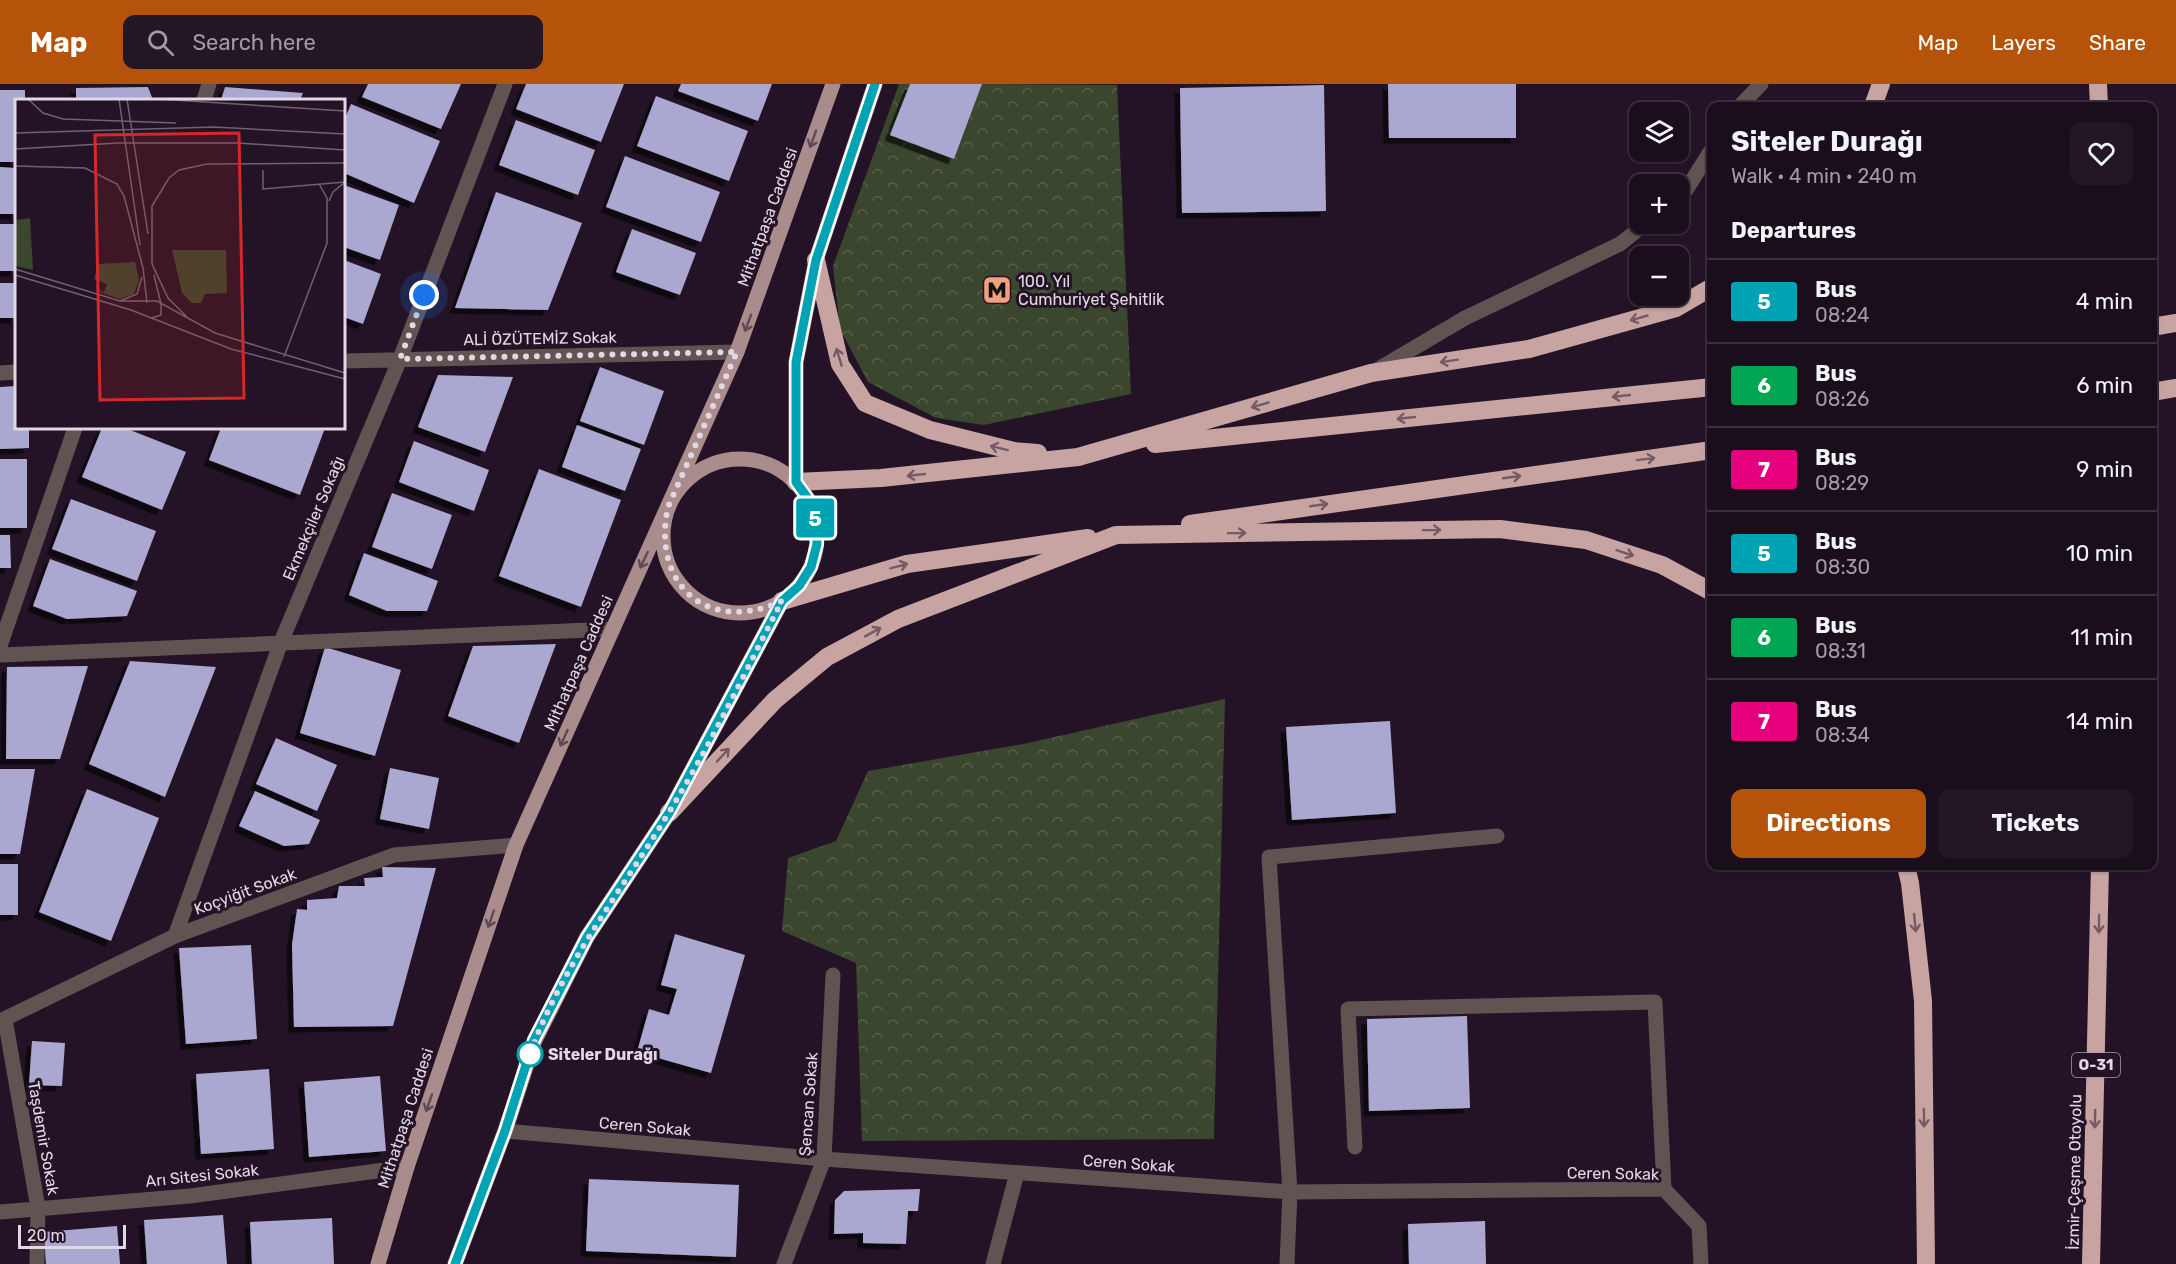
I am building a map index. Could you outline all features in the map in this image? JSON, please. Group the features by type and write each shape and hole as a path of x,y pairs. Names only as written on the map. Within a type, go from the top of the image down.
{"highway":[{"path":"1874,102 1881,84"},
{"path":"2098,84 2099,102"},
{"path":"816,260 840,364 865,403 930,430 1014,451 1078,457"},
{"path":"796,482 880,478 1078,457 1371,373 1529,349 1676,308 1707,290"},
{"path":"2157,326 2176,323"},
{"path":"1109,449 1707,388"},
{"path":"2157,391 2176,388"},
{"path":"782,601 907,564 1707,451"},
{"path":"669,813 775,700 828,657 898,619 1116,534 1500,529 1586,540 1662,565 1707,589"},
{"path":"1907,870 1923,1001 1926,1264"},
{"name":"İzmir-Çeşme Otoyolu","path":"2091,1264 2100,870"}],"main road":[{"name":"Mithatpaşa Caddesi","path":"378,1264 407,1167 516,845 737,352 833,84"},
{"path":"796,482 796,362 816,260 875,84"},
{"path":"725,459 750,459 775,466 796,482 809,500 816,522 817,544 811,567 799,586 782,601 760,611 736,614 712,608 691,596 674,578 665,555 663,530 668,507 682,485 701,469 725,459"},
{"path":"455,1264 505,1131 534,1040 587,937 669,813 782,601"}],"street":[{"path":"204,99 209,84"},
{"name":"Ekmekçiler Sokağı","path":"176,936 281,642 400,359 505,84"},
{"path":"1744,102 1761,84"},
{"path":"1689,185 1707,157"},
{"path":"1371,373 1465,318 1620,244 1632,234"},
{"name":"ALİ ÖZÜTEMİZ Sokak","path":"345,361 737,352"},
{"path":"0,373 15,372"},
{"path":"0,646 75,429"},
{"path":"0,655 613,629"},
{"path":"1287,1264 1290,1192 1269,857 1497,836"},
{"name":"Koçyiğit Sokak","path":"2,1020 176,936 394,855 516,845"},
{"name":"Şencan Sokak","path":"784,1264 824,1160 833,975"},
{"path":"1355,1147 1348,1009 1654,1002 1664,1189"},
{"name":"Taşdemir Sokak","path":"2,1020 38,1208 37,1264"},
{"name":"Ceren Sokak","path":"505,1131 824,1160 1290,1192 1664,1189 1699,1226 1701,1264"},
{"name":"Arı Sitesi Sokak","path":"0,1212 190,1196 407,1167"},
{"path":"993,1264 1017,1173"}],"green space":[{"path":"899,84 910,84 890,135 954,159 982,84 1117,85 1131,394 984,425 936,418 868,382 840,329 833,266"},
{"path":"1225,699 1214,1139 862,1141 856,963 782,931 788,858 836,841 868,771 1023,744"}],"building":[{"path":"368,84 461,84 441,129 362,97"},
{"path":"526,84 624,84 601,142 516,109"},
{"path":"681,84 772,84 758,121 678,91"},
{"path":"910,84 982,84 954,159 890,135"},
{"path":"1388,84 1516,84 1516,138 1389,138"},
{"path":"1324,85 1326,211 1182,213 1180,88"},
{"path":"148,87 153,99 76,99 76,88"},
{"path":"225,87 303,93 300,99 221,99"},
{"path":"0,90 25,90 25,99 15,99 15,162 0,162"},
{"path":"656,96 748,131 729,181 637,146"},
{"path":"351,104 440,141 414,203 345,173 345,119"},
{"path":"516,120 595,150 578,195 499,165"},
{"path":"625,156 720,192 701,242 606,207"},
{"path":"0,167 15,168 15,214 0,214"},
{"path":"345,185 399,205 380,260 345,247"},
{"path":"496,192 582,223 548,310 455,308"},
{"path":"0,224 15,224 15,271 0,271"},
{"path":"632,229 696,253 680,295 616,272"},
{"path":"345,260 381,274 363,324 345,317"},
{"path":"0,283 15,283 15,318 0,318"},
{"path":"600,367 664,391 644,445 580,421"},
{"path":"438,375 513,377 485,452 418,427"},
{"path":"15,386 15,429 29,429 29,448 0,449 0,387"},
{"path":"577,425 641,449 625,491 562,467"},
{"path":"102,429 128,429 186,452 162,510 82,477"},
{"path":"221,429 325,429 300,495 209,460"},
{"path":"414,441 489,470 474,511 399,482"},
{"path":"0,459 27,459 27,528 0,528"},
{"path":"539,469 621,500 581,607 499,576"},
{"path":"392,493 452,515 432,569 372,547"},
{"path":"71,499 156,531 137,581 52,549"},
{"path":"0,535 10,535 11,568 0,568"},
{"path":"364,553 438,581 427,611 387,611 349,595"},
{"path":"50,559 137,591 127,616 67,619 33,606"},
{"path":"556,644 519,743 448,716 473,646"},
{"path":"325,647 401,670 375,756 300,733"},
{"path":"130,661 216,667 165,797 89,764"},
{"path":"88,666 60,759 6,759 7,667"},
{"path":"1390,721 1396,813 1292,820 1286,727"},
{"path":"276,738 337,765 317,811 256,784"},
{"path":"390,768 439,778 429,829 380,819"},
{"path":"0,769 35,769 20,854 0,854"},
{"path":"87,789 159,818 111,941 39,912"},
{"path":"255,791 320,820 309,844 284,846 239,826"},
{"path":"0,864 18,864 18,915 0,915"},
{"path":"382,867 436,868 393,1026 294,1027 292,945 297,909 307,910 307,900 337,898 339,886 365,886 364,878 383,877"},
{"path":"675,934 745,955 711,1073 637,1052 649,1009 669,1015 677,989 661,985"},
{"path":"251,945 257,1039 186,1044 179,948"},
{"path":"1467,1016 1470,1108 1369,1111 1367,1019"},
{"path":"32,1041 65,1043 62,1086 29,1085"},
{"path":"269,1069 274,1149 201,1154 196,1074"},
{"path":"380,1076 386,1151 309,1157 304,1082"},
{"path":"589,1179 739,1185 736,1257 586,1251"},
{"path":"920,1189 918,1211 908,1211 906,1244 863,1243 863,1233 834,1234 835,1200 844,1191"},
{"path":"223,1215 227,1264 147,1264 144,1220"},
{"path":"332,1218 334,1264 252,1264 250,1222"},
{"path":"1485,1221 1486,1264 1409,1264 1408,1224"},
{"path":"117,1226 120,1264 46,1264 44,1232"}],"bus line":[{"name":"5","path":"455,1264 505,1131 534,1040 587,937 669,813 782,601 799,586 811,567 817,544 816,522 809,500 796,482 796,362 816,260 875,84"}],"place":[{"name":"100. Yıl Cumhuriyet Şehitlik","path":"997,290"},
{"name":"Siteler Durağı","path":"530,1054"}],"route":[{"path":"424,295 400,359 737,352 668,507 663,530 665,555 674,578 691,596 712,608 736,614 760,611 782,601 669,813 587,937 534,1040 527,1063 530,1054"}]}
